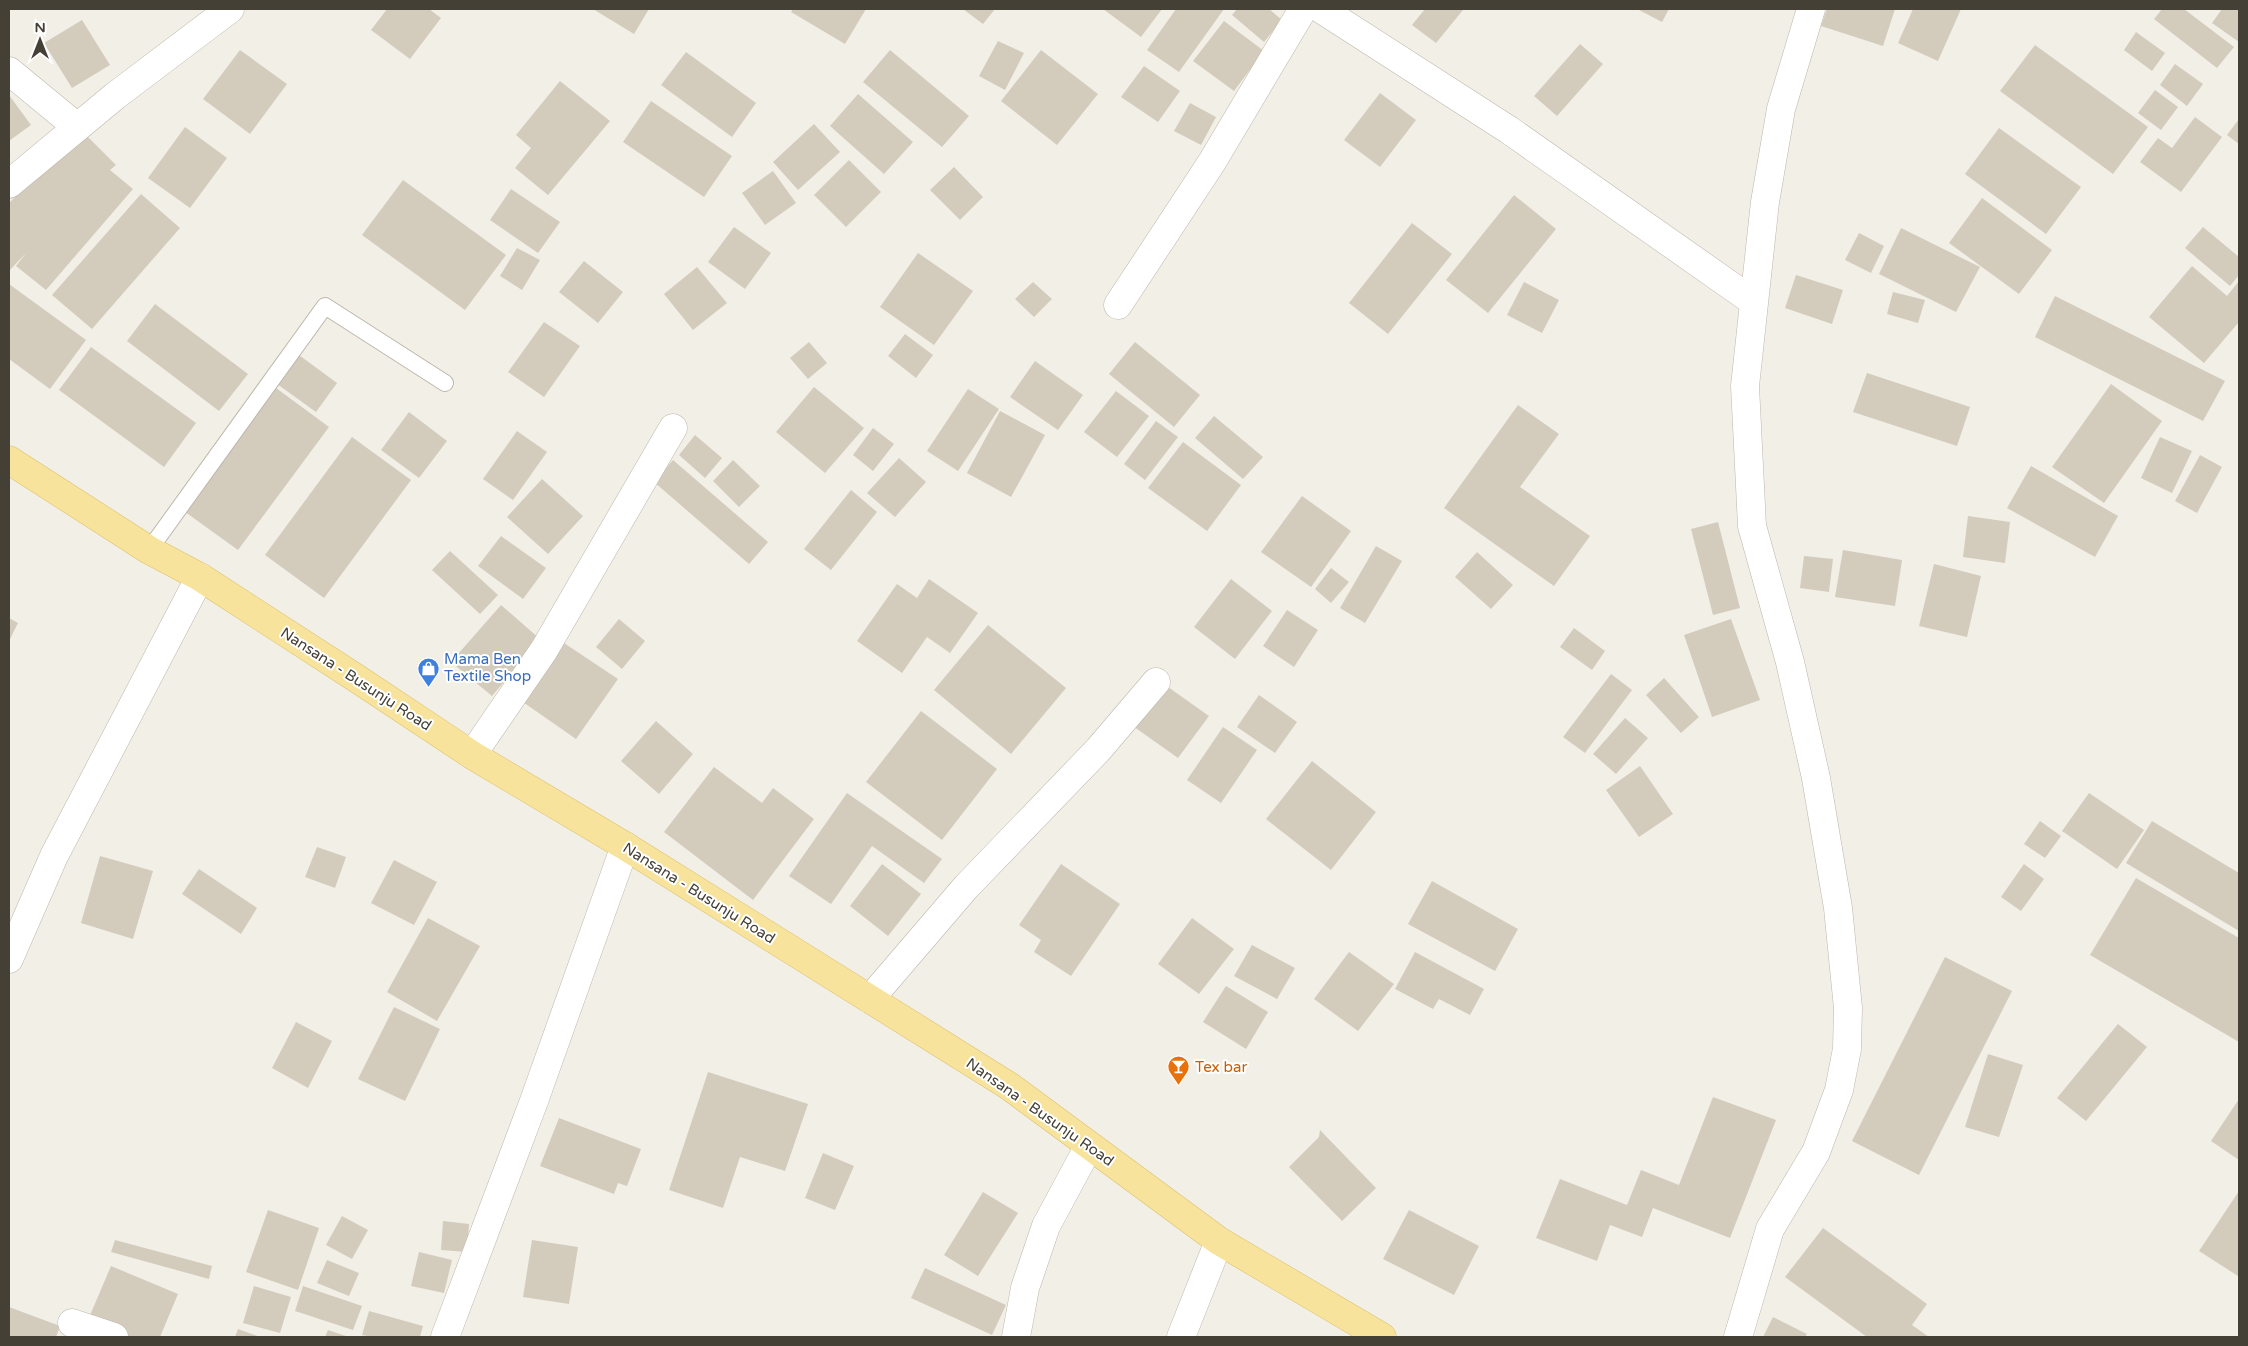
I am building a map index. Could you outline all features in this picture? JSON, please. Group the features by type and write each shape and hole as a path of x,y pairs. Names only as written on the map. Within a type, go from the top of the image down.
{"main road":[{"name":"Nansana - Busunju Road","path":"9,460 149,550 200,577 472,756 625,846 1008,1086 1219,1241 1382,1337"}],"street":[{"path":"9,184 77,127 230,9"},
{"path":"1118,304 1212,162 1303,9"},
{"path":"1321,9 1510,130 1754,302"},
{"path":"1738,1337 1770,1229 1816,1152 1839,1090 1847,1049 1848,1008 1838,908 1816,778 1790,662 1752,526 1746,386 1765,202 1781,109 1811,9"},
{"path":"9,71 77,127"},
{"path":"472,756 544,650 674,428"},
{"path":"9,959 54,856 200,577"},
{"path":"870,999 966,887 1098,750 1156,682"},
{"path":"445,1337 534,1101 625,846"},
{"path":"1016,1337 1025,1288 1046,1226 1089,1146"},
{"path":"1181,1337 1219,1241"},
{"path":"72,1323 114,1337"}],"lane":[{"path":"149,550 325,306 445,383"}],"building":[{"path":"387,9 429,9 441,18 410,59 371,30"},
{"path":"593,9 649,9 634,34"},
{"path":"793,9 866,9 845,44 791,12"},
{"path":"963,9 995,9 983,24"},
{"path":"1103,9 1162,9 1141,37"},
{"path":"1176,9 1224,9 1179,72 1147,50"},
{"path":"1237,9 1269,9 1282,20 1264,42 1232,15"},
{"path":"1425,9 1463,10 1436,43 1412,25"},
{"path":"1637,9 1669,9 1662,22"},
{"path":"1827,9 1895,9 1883,46 1821,26"},
{"path":"1913,9 1961,9 1938,61 1898,43"},
{"path":"2162,9 2184,9 2234,47 2217,68 2154,19"},
{"path":"2222,9 2239,9 2239,42 2212,23"},
{"path":"82,20 110,65 72,88 44,43"},
{"path":"1224,21 1264,51 1234,91 1193,61"},
{"path":"2136,32 2165,53 2152,71 2124,50"},
{"path":"998,41 1024,53 1005,90 979,76"},
{"path":"1580,44 1603,64 1557,116 1534,96"},
{"path":"2035,45 2148,127 2113,174 2000,91"},
{"path":"240,50 287,84 250,134 203,99"},
{"path":"890,50 969,116 942,147 863,82"},
{"path":"1041,50 1098,94 1057,145 1001,101"},
{"path":"686,52 756,103 732,137 661,85"},
{"path":"2175,64 2203,84 2187,106 2160,85"},
{"path":"1144,66 1180,91 1158,122 1121,97"},
{"path":"560,81 610,121 548,195 515,168 531,148 516,135"},
{"path":"2155,90 2178,107 2161,130 2138,113"},
{"path":"1380,93 1416,120 1380,167 1344,140"},
{"path":"858,94 913,142 884,174 830,126"},
{"path":"9,95 31,125 9,141"},
{"path":"651,101 732,156 704,197 623,142"},
{"path":"1190,103 1216,117 1201,145 1174,131"},
{"path":"2195,117 2222,137 2181,192 2140,162 2158,138 2172,148"},
{"path":"2239,119 2239,144 2227,135"},
{"path":"814,124 840,152 798,190 773,162"},
{"path":"185,127 227,158 190,208 148,178"},
{"path":"1999,128 2081,187 2046,234 1965,174"},
{"path":"82,131 116,165 110,170 133,189 46,290 16,266 27,252 9,271 9,203"},
{"path":"849,160 881,192 846,227 814,195"},
{"path":"954,167 983,197 960,220 930,190"},
{"path":"773,171 796,203 765,225 742,193"},
{"path":"403,180 506,255 465,310 362,235"},
{"path":"511,189 560,222 538,253 490,220"},
{"path":"141,194 180,228 92,329 52,295"},
{"path":"1514,195 1556,229 1488,313 1446,280"},
{"path":"1982,198 2052,250 2019,294 1949,243"},
{"path":"1412,223 1452,254 1388,334 1349,303"},
{"path":"734,227 771,253 745,289 708,262"},
{"path":"2203,227 2239,257 2239,275 2230,286 2185,248"},
{"path":"1901,228 1980,267 1956,312 1879,274"},
{"path":"1859,233 1884,246 1871,273 1845,260"},
{"path":"517,248 540,260 522,290 500,276"},
{"path":"918,253 973,291 934,345 880,307"},
{"path":"584,261 623,292 598,323 559,292"},
{"path":"2192,266 2227,296 2239,281 2239,322 2204,363 2149,317"},
{"path":"697,267 727,303 693,330 664,294"},
{"path":"1796,275 1843,290 1832,324 1785,308"},
{"path":"1033,282 1052,299 1034,317 1015,299"},
{"path":"1524,282 1559,300 1542,333 1507,315"},
{"path":"9,284 86,340 50,389 9,359"},
{"path":"1893,292 1925,300 1918,323 1887,314"},
{"path":"2055,296 2225,381 2203,421 2035,337"},
{"path":"155,304 248,374 219,411 127,341"},
{"path":"544,322 580,346 544,397 508,372"},
{"path":"905,334 933,355 916,378 888,356"},
{"path":"809,342 827,363 808,379 790,358"},
{"path":"1135,342 1200,395 1174,427 1109,374"},
{"path":"91,347 196,423 164,467 59,390"},
{"path":"299,355 337,383 316,412 277,384"},
{"path":"1035,361 1083,395 1058,430 1010,397"},
{"path":"1867,373 1970,407 1957,446 1853,412"},
{"path":"2111,384 2162,421 2104,503 2052,467"},
{"path":"272,385 329,427 238,550 181,509"},
{"path":"814,387 864,428 825,473 776,432"},
{"path":"968,389 999,409 958,471 927,451"},
{"path":"1116,391 1149,416 1117,457 1084,432"},
{"path":"1518,405 1559,434 1520,487 1590,536 1554,586 1444,508"},
{"path":"1000,411 1045,435 1011,497 967,473"},
{"path":"409,412 447,441 419,478 381,450"},
{"path":"1214,416 1263,457 1243,479 1195,438"},
{"path":"1156,421 1178,437 1145,480 1124,464"},
{"path":"873,428 894,444 873,471 853,455"},
{"path":"517,431 547,452 513,500 483,479"},
{"path":"695,435 722,458 705,478 679,455"},
{"path":"352,437 411,480 324,598 265,555"},
{"path":"2160,437 2192,451 2172,493 2141,478"},
{"path":"1183,442 1241,485 1207,531 1148,488"},
{"path":"2200,455 2222,467 2197,513 2175,501"},
{"path":"899,458 926,482 895,517 867,493"},
{"path":"673,460 768,542 749,564 654,482"},
{"path":"733,460 760,486 739,507 713,481"},
{"path":"2031,466 2118,516 2095,557 2007,508"},
{"path":"542,479 583,516 548,554 507,517"},
{"path":"851,490 877,512 831,570 804,549"},
{"path":"1302,496 1351,531 1311,587 1261,552"},
{"path":"1968,516 2010,522 2005,563 1963,557"},
{"path":"1718,522 1740,608 1713,615 1691,529"},
{"path":"501,536 546,568 523,599 478,566"},
{"path":"1376,546 1402,561 1365,623 1340,608"},
{"path":"1843,550 1902,560 1895,606 1835,597"},
{"path":"450,551 498,595 480,614 432,570"},
{"path":"1477,552 1513,585 1491,609 1455,577"},
{"path":"1804,556 1833,559 1829,592 1800,588"},
{"path":"1934,564 1981,576 1967,637 1919,626"},
{"path":"1331,568 1349,582 1331,603 1315,589"},
{"path":"929,579 978,613 950,653 927,637 902,673 857,641 897,584 917,598"},
{"path":"1231,579 1272,611 1235,659 1194,627"},
{"path":"501,605 540,639 492,696 451,662"},
{"path":"1287,610 1318,630 1294,667 1263,646"},
{"path":"9,618 18,623 9,641"},
{"path":"619,619 645,641 622,669 596,647"},
{"path":"1731,619 1760,700 1712,717 1684,635"},
{"path":"988,625 1066,688 1011,754 934,690"},
{"path":"1574,628 1605,651 1592,670 1560,647"},
{"path":"561,641 618,679 576,739 520,700"},
{"path":"1611,674 1632,690 1585,753 1563,737"},
{"path":"1664,678 1699,717 1681,733 1646,695"},
{"path":"1161,682 1209,716 1178,758 1130,724"},
{"path":"1259,695 1297,722 1275,753 1237,727"},
{"path":"921,711 997,769 942,840 866,782"},
{"path":"1625,718 1648,738 1616,774 1593,754"},
{"path":"656,721 693,754 659,794 621,761"},
{"path":"1223,727 1257,750 1221,803 1187,780"},
{"path":"1312,761 1376,812 1331,870 1266,819"},
{"path":"1640,766 1673,814 1639,837 1606,790"},
{"path":"714,767 762,803 773,788 814,819 753,900 664,832"},
{"path":"847,793 942,859 924,883 872,846 831,904 789,876"},
{"path":"2089,793 2144,830 2117,869 2062,831"},
{"path":"2040,821 2061,836 2045,858 2024,844"},
{"path":"2152,821 2239,873 2239,931 2126,863"},
{"path":"317,847 346,857 335,888 305,877"},
{"path":"100,856 153,871 133,939 81,923"},
{"path":"394,860 437,882 414,925 371,903"},
{"path":"882,864 921,894 888,936 850,906"},
{"path":"1061,864 1120,904 1071,976 1034,952 1041,940 1019,925"},
{"path":"2024,864 2044,879 2021,911 2001,897"},
{"path":"199,869 257,908 241,934 182,894"},
{"path":"2136,878 2239,938 2239,1042 2090,955"},
{"path":"1432,881 1518,929 1495,971 1408,924"},
{"path":"428,918 480,946 437,1021 387,992"},
{"path":"1192,918 1234,949 1199,994 1158,964"},
{"path":"1252,945 1295,968 1277,999 1234,976"},
{"path":"1349,952 1394,984 1358,1031 1314,999"},
{"path":"1415,952 1484,989 1470,1015 1439,999 1433,1009 1395,989"},
{"path":"1945,957 2012,991 1919,1175 1852,1141"},
{"path":"1226,986 1268,1012 1246,1049 1203,1022"},
{"path":"394,1007 440,1029 405,1101 358,1079"},
{"path":"296,1022 332,1041 308,1088 272,1068"},
{"path":"2118,1024 2147,1047 2086,1121 2057,1098"},
{"path":"1988,1054 2023,1065 1999,1137 1965,1127"},
{"path":"708,1072 808,1104 785,1171 740,1157 723,1208 669,1190"},
{"path":"1713,1097 1776,1120 1730,1238 1653,1208 1642,1237 1610,1225 1597,1261 1536,1238 1560,1179 1627,1205 1641,1170 1679,1185"},
{"path":"2239,1099 2239,1160 2211,1141"},
{"path":"559,1118 641,1149 627,1186 618,1183 614,1194 540,1166"},
{"path":"1320,1130 1376,1188 1342,1221 1289,1167 1319,1137"},
{"path":"823,1153 854,1166 835,1210 805,1198"},
{"path":"2239,1191 2239,1274 2238,1276 2199,1251"},
{"path":"983,1192 1018,1213 978,1276 944,1255"},
{"path":"268,1210 319,1228 298,1290 246,1272"},
{"path":"1409,1210 1479,1246 1454,1295 1383,1259"},
{"path":"342,1216 368,1230 352,1259 326,1245"},
{"path":"443,1221 469,1224 467,1252 441,1250"},
{"path":"1823,1228 1927,1304 1912,1325 1929,1337 1867,1337 1785,1277"},
{"path":"115,1240 212,1266 209,1279 111,1252"},
{"path":"532,1240 578,1247 569,1304 523,1297"},
{"path":"419,1252 452,1260 444,1293 411,1286"},
{"path":"327,1260 359,1273 349,1296 317,1283"},
{"path":"111,1266 178,1294 160,1337 129,1337 88,1320"},
{"path":"925,1268 1006,1305 992,1335 911,1298"},
{"path":"254,1286 291,1297 280,1333 243,1323"},
{"path":"303,1286 362,1306 353,1330 295,1311"},
{"path":"9,1307 60,1326 56,1337 9,1337"},
{"path":"369,1311 423,1326 420,1337 372,1337 362,1335"},
{"path":"1773,1317 1807,1334 1805,1337 1763,1337"},
{"path":"238,1329 260,1337 235,1337"},
{"path":"328,1330 349,1337 325,1337"}],"place":[{"name":"Mama Ben Textile Shop","path":"428,687"},
{"name":"Tex bar","path":"1179,1086"}]}
